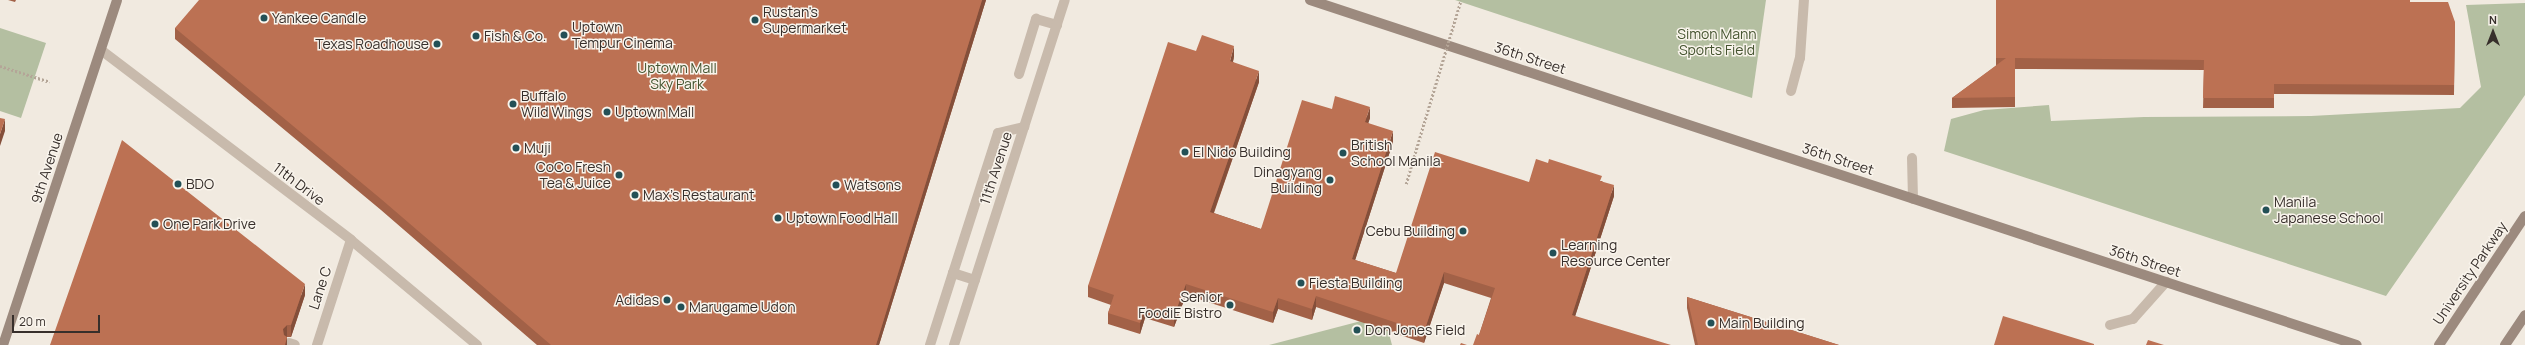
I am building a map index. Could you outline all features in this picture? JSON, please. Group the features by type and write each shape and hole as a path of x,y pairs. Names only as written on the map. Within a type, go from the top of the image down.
{"street":[{"name":"9th Avenue","path":"3,345 117,0"},
{"name":"11th Avenue","path":"954,345 1065,0"},
{"name":"36th Street","path":"1310,0 2357,345"},
{"path":"1791,91 1800,58 1804,0"},
{"path":"1019,74 1036,19 1057,25"},
{"name":"11th Drive","path":"101,50 351,240 478,345"},
{"path":"930,345 998,133 1024,127"},
{"path":"1912,158 1913,199"},
{"name":"University Parkway","path":"2439,345 2525,216"},
{"name":"Lane C","path":"317,345 351,240"},
{"path":"953,273 976,280"},
{"path":"2110,325 2133,319 2166,282"},
{"path":"2505,345 2525,315"}],"path":[{"path":"1406,184 1461,0"},
{"path":"0,66 50,82"}],"green space":[{"name":"Simon Mann Sports Field","path":"1455,0 1766,0 1752,98"},
{"path":"2525,3 2525,95 2386,296 1944,151 1951,119 1984,110 2049,105 2051,121 2144,117 2311,116 2460,108 2481,87 2466,5"},
{"path":"0,28 46,43 21,118 0,111"},
{"name":"Don Jones Field","path":"1384,315 1392,345 1269,345"}],"building":[{"name":"Uptown Mall","path":"199,0 982,0 876,345 551,345 381,199 175,28"},
{"path":"1996,0 2410,0 2410,2 2448,2 2455,22 2454,85 2274,84 2274,98 2203,98 2204,60 2015,58 2015,97 1952,98 2006,58 1996,58"},
{"path":"1202,35 1234,46 1230,61 1259,71 1210,212 1261,229 1302,100 1332,109 1335,96 1370,107 1365,122 1393,131 1352,259 1396,273 1435,152 1529,182 1536,159 1548,163 1549,159 1602,176 1600,181 1614,185 1572,315 1671,345 1473,345 1477,334 1479,335 1495,288 1444,272 1424,332 1316,296 1312,309 1278,298 1273,312 1186,284 1174,316 1145,307 1140,323 1108,313 1114,295 1088,286 1168,42 1196,51"},
{"path":"0,118 5,119 0,134"},
{"name":"One Park Drive","path":"122,140 305,284 291,325 287,325 283,329 284,335 287,337 285,345 50,345"},
{"path":"1687,297 1839,345 1698,345"},
{"path":"2003,316 2094,344 2094,345 1994,345"},
{"path":"2148,340 2164,345 2146,345"}],"place":[{"name":"Yankee Candle","path":"264,18"},
{"name":"Rustan's Supermarket","path":"755,20"},
{"name":"Uptown Tempur Cinema","path":"564,35"},
{"name":"Fish & Co.","path":"476,36"},
{"name":"Texas Roadhouse","path":"437,44"},
{"name":"Buffalo Wild Wings","path":"513,104"},
{"name":"Uptown Mall","path":"607,112"},
{"name":"Muji","path":"516,148"},
{"name":"El Nido Building","path":"1185,152"},
{"name":"British School Manila","path":"1343,153"},
{"name":"CoCo Fresh Tea & Juice","path":"619,175"},
{"name":"Dinagyang Building","path":"1330,180"},
{"name":"BDO","path":"178,184"},
{"name":"Watsons","path":"836,185"},
{"name":"Max's Restaurant","path":"635,195"},
{"name":"Manila Japanese School","path":"2266,210"},
{"name":"Uptown Food Hall","path":"778,218"},
{"name":"One Park Drive","path":"155,224"},
{"name":"Cebu Building","path":"1463,231"},
{"name":"Learning Resource Center","path":"1553,253"},
{"name":"Fiesta Building","path":"1301,283"},
{"name":"Adidas","path":"667,300"},
{"name":"Senior FoodiE Bistro","path":"1230,305"},
{"name":"Marugame Udon","path":"681,307"},
{"name":"Main Building","path":"1711,323"},
{"name":"Don Jones Field","path":"1357,330"}],"park label":[{"name":"Uptown Mall Sky Park","path":"677,76"}]}
